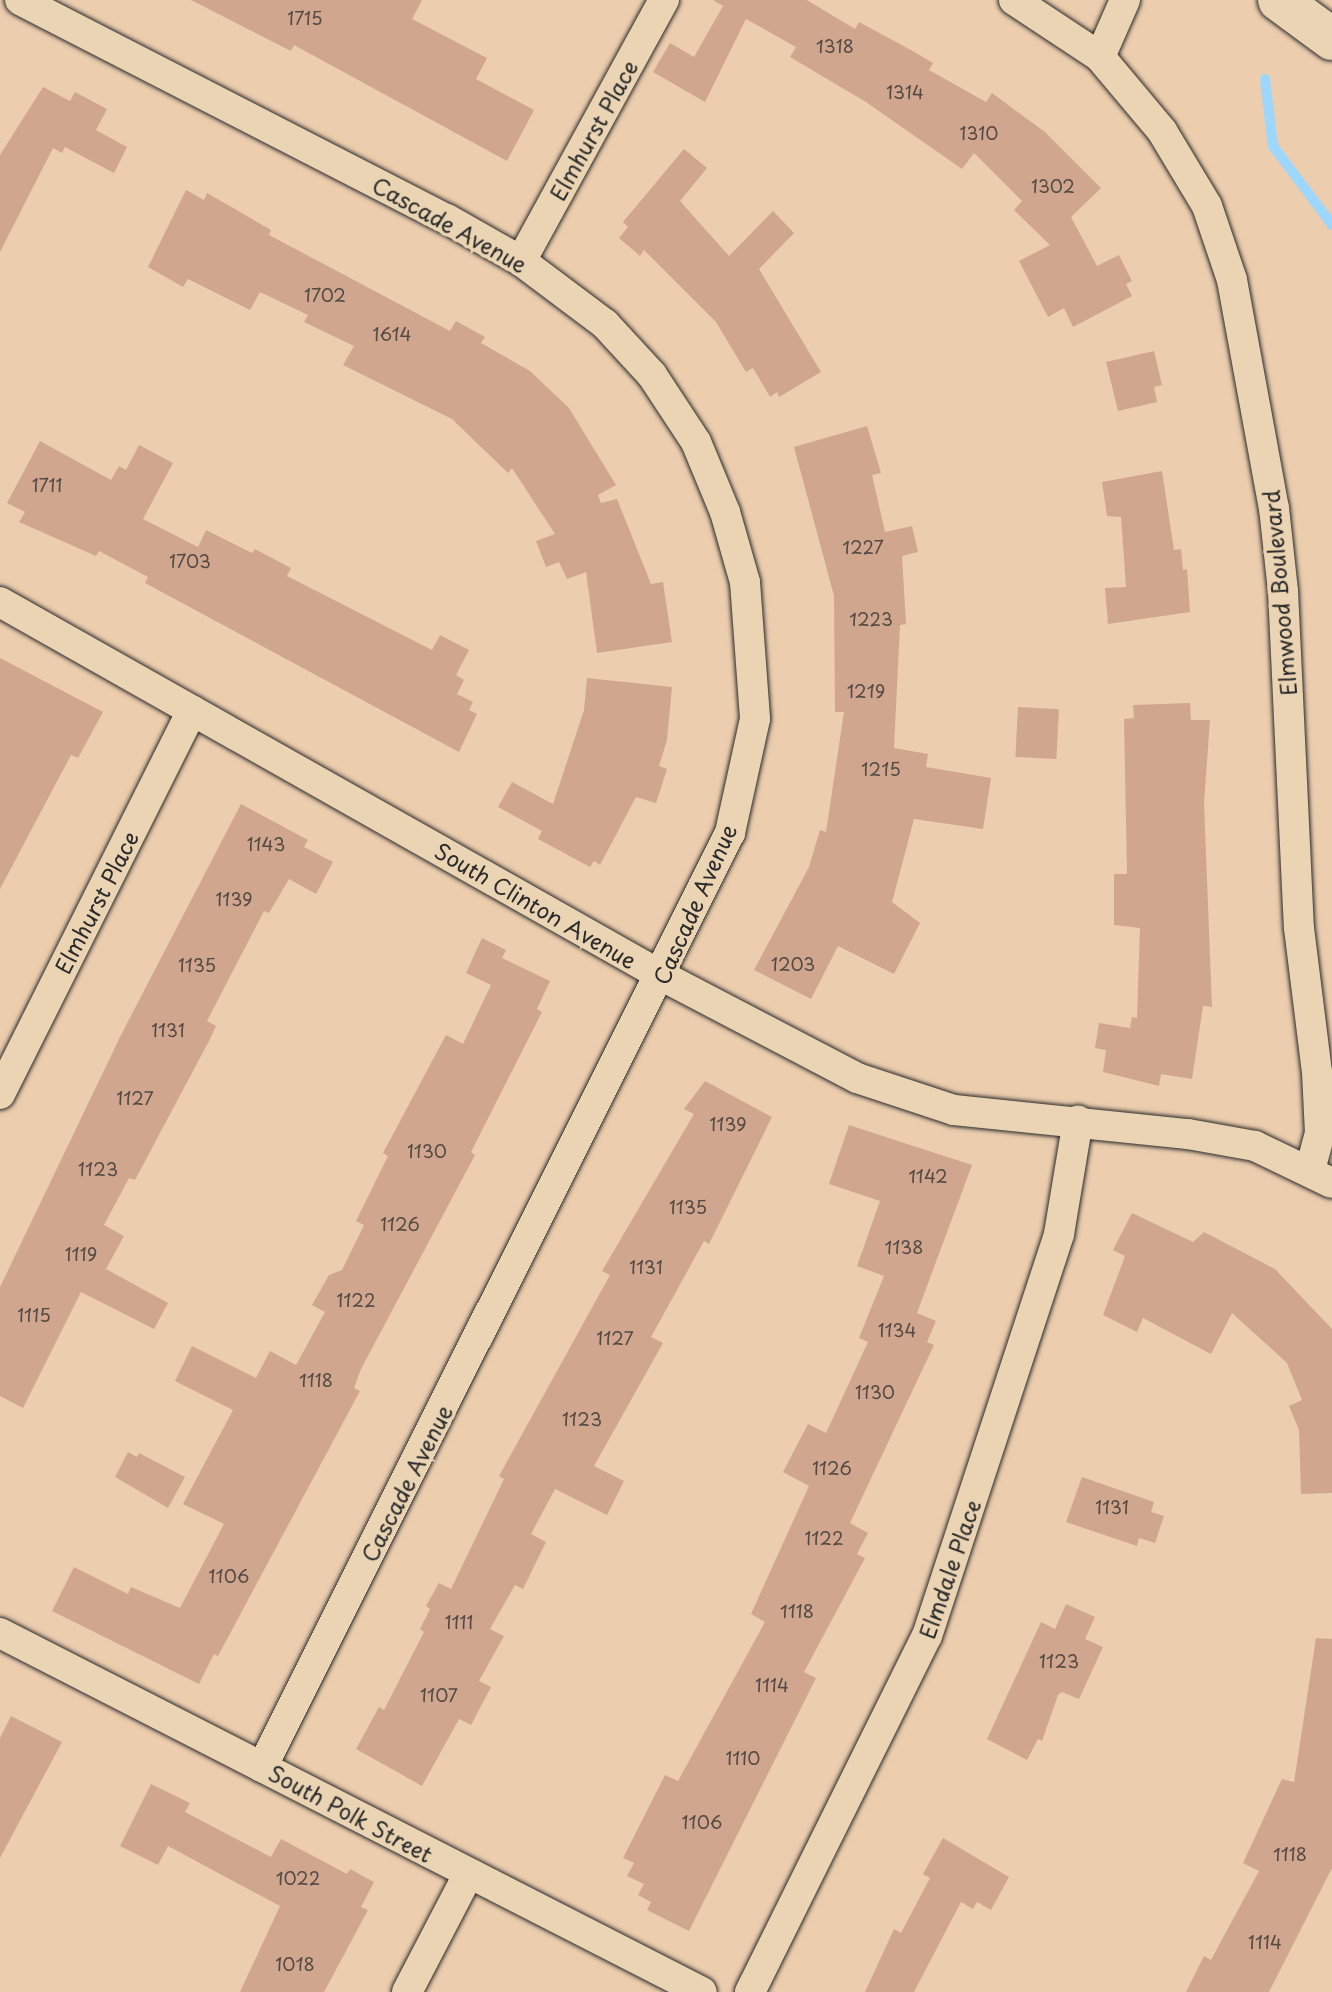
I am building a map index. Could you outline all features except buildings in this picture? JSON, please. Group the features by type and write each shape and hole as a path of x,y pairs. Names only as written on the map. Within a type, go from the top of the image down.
{"street":[{"name":"Cascade Avenue","path":"20,0 521,261 605,324 652,375 696,442 725,512 745,582 755,719 730,833 662,976 262,1767"},
{"name":"Elmhurst Place","path":"521,261 664,0"},
{"name":"Elmwood Boulevard","path":"1014,0 1100,57 1162,131 1207,206 1232,280 1256,401 1283,591 1299,928 1317,1072 1321,1176"},
{"path":"1100,57 1125,0"},
{"path":"1279,0 1332,39"},
{"name":"South Clinton Avenue","path":"0,602 662,976 903,1097 954,1110 1078,1121 1255,1146 1321,1176"},
{"name":"Elmhurst Place","path":"0,1094 192,710"},
{"name":"Elmdale Place","path":"750,1992 932,1624 1059,1234 1078,1121"},
{"name":"South Polk Street","path":"0,1633 702,1992"},
{"path":"407,1992 468,1875"}],"waterway":[{"path":"1265,79 1273,146 1332,225"}]}
